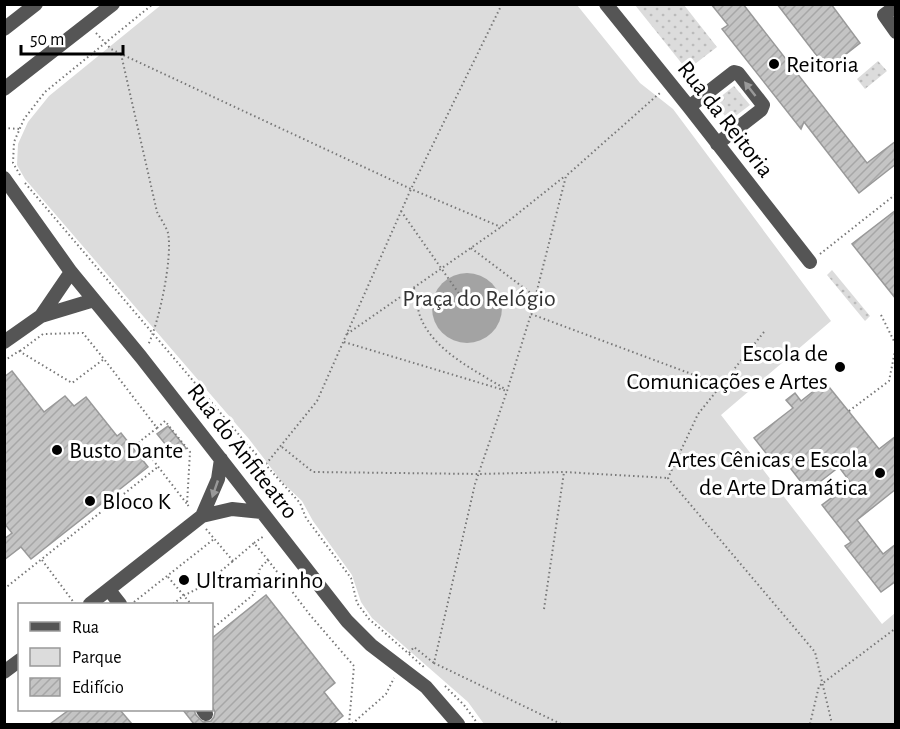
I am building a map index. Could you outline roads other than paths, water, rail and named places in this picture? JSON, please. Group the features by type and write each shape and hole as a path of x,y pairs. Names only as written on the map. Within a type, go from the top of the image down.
{"street":[{"path":"4,29 36,4"},
{"path":"4,89 113,4"},
{"name":"Rua da Reitoria","path":"606,4 810,262"},
{"path":"896,6 884,15 896,32"},
{"path":"689,107 734,72 738,73 763,105 760,110 717,144"},
{"name":"Rua do Anfiteatro","path":"6,183 71,272 141,357 347,621 371,645 426,687 458,724"},
{"path":"41,316 71,272"},
{"path":"4,342 41,316 94,300"},
{"path":"200,518 218,479 221,459"},
{"path":"91,603 200,518 232,509 261,512"},
{"path":"109,590 119,603"},
{"path":"4,672 18,662"}],"place":[{"name":"Reitoria","path":"774,64"},
{"name":"Escola de Comunicações e Artes","path":"840,367"},
{"name":"Busto Dante","path":"57,450"},
{"name":"Artes Cênicas e Escola de Arte Dramática","path":"880,473"},
{"name":"Bloco K","path":"90,501"},
{"name":"Ultramarinho","path":"184,580"}],"park label":[{"name":"Praça do Relógio","path":"479,298"}]}
